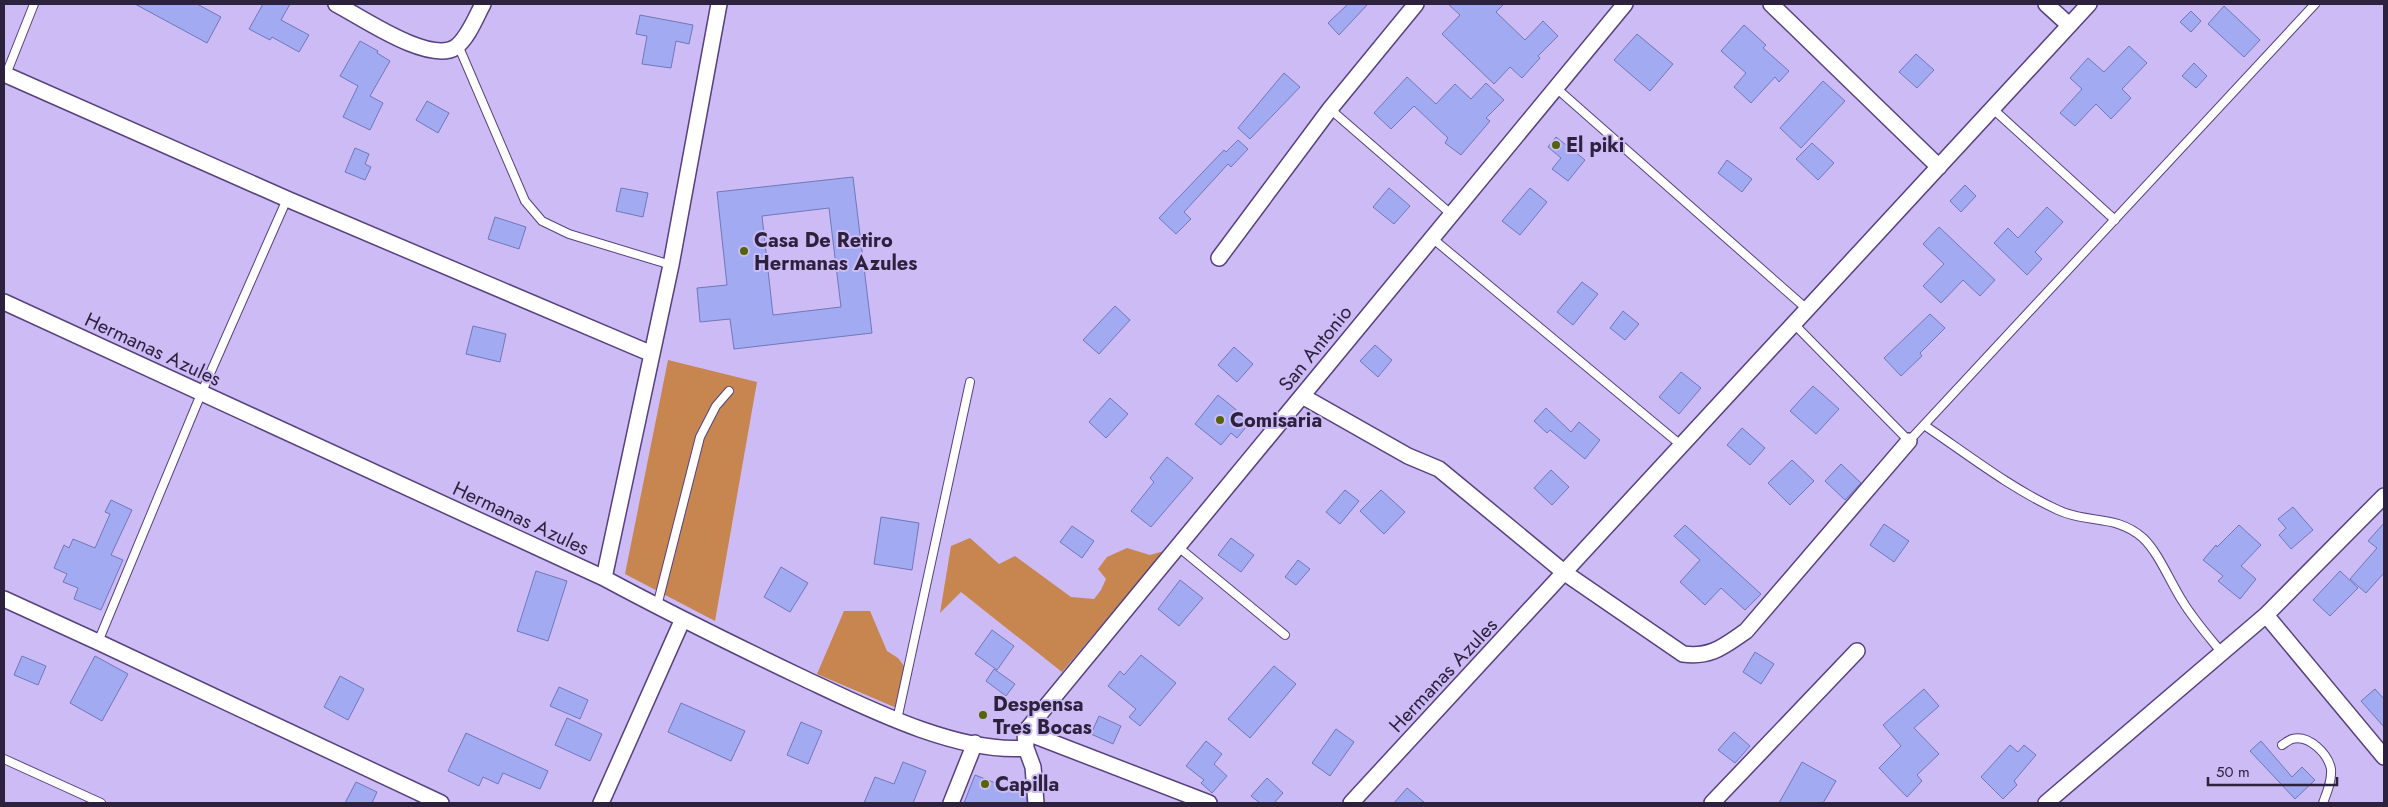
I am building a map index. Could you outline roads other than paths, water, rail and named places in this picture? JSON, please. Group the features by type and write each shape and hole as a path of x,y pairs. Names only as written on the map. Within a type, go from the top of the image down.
{"street":[{"path":"336,4 415,46 439,52 458,46 483,4"},
{"path":"604,578 670,265 719,4"},
{"path":"1219,258 1330,109 1416,4"},
{"name":"San Antonio","path":"1025,732 1625,4"},
{"path":"1771,4 1939,167"},
{"path":"2046,4 2069,24"},
{"name":"Hermanas Azules","path":"1351,803 1683,446 2088,4"},
{"path":"4,76 652,354"},
{"name":"Hermanas Azules","path":"4,302 604,578 682,621 879,713 941,736 1006,750 1026,748"},
{"path":"1302,396 1408,456 1439,469 1565,573 1683,654 1698,656 1710,653 1746,631 1909,441"},
{"path":"2046,803 2266,615 2384,496"},
{"path":"4,600 98,642 441,803"},
{"path":"2266,615 2384,757"},
{"path":"601,803 682,621"},
{"path":"1712,803 1857,651"},
{"path":"1036,803 1033,768 1026,748 1025,732 1209,803"},
{"path":"951,803 975,743"}],"lane":[{"path":"4,76 34,4"},
{"path":"1794,324 1909,441 2315,4"},
{"path":"458,46 525,201 542,220 569,234 670,265"},
{"path":"1555,87 1808,310"},
{"path":"1993,108 2115,220"},
{"path":"1330,109 1451,214"},
{"path":"98,642 201,394 287,199"},
{"path":"1432,238 1683,446"},
{"path":"897,720 970,382"},
{"path":"657,606 700,437 716,406 728,391"},
{"path":"1924,425 2032,496 2059,511 2074,516 2109,520 2128,527 2145,540 2183,603 2222,654"},
{"path":"1177,546 1285,635"},
{"path":"2282,745 2293,738 2309,740 2326,755 2331,770 2330,785 2323,803"},
{"path":"4,759 101,803"}],"place":[{"name":"El piki","path":"1556,145"},
{"name":"Casa De Retiro Hermanas Azules","path":"744,251"},
{"name":"Comisaria","path":"1220,420"},
{"name":"Despensa Tres Bocas","path":"983,715"},
{"name":"Capilla","path":"985,784"}]}
